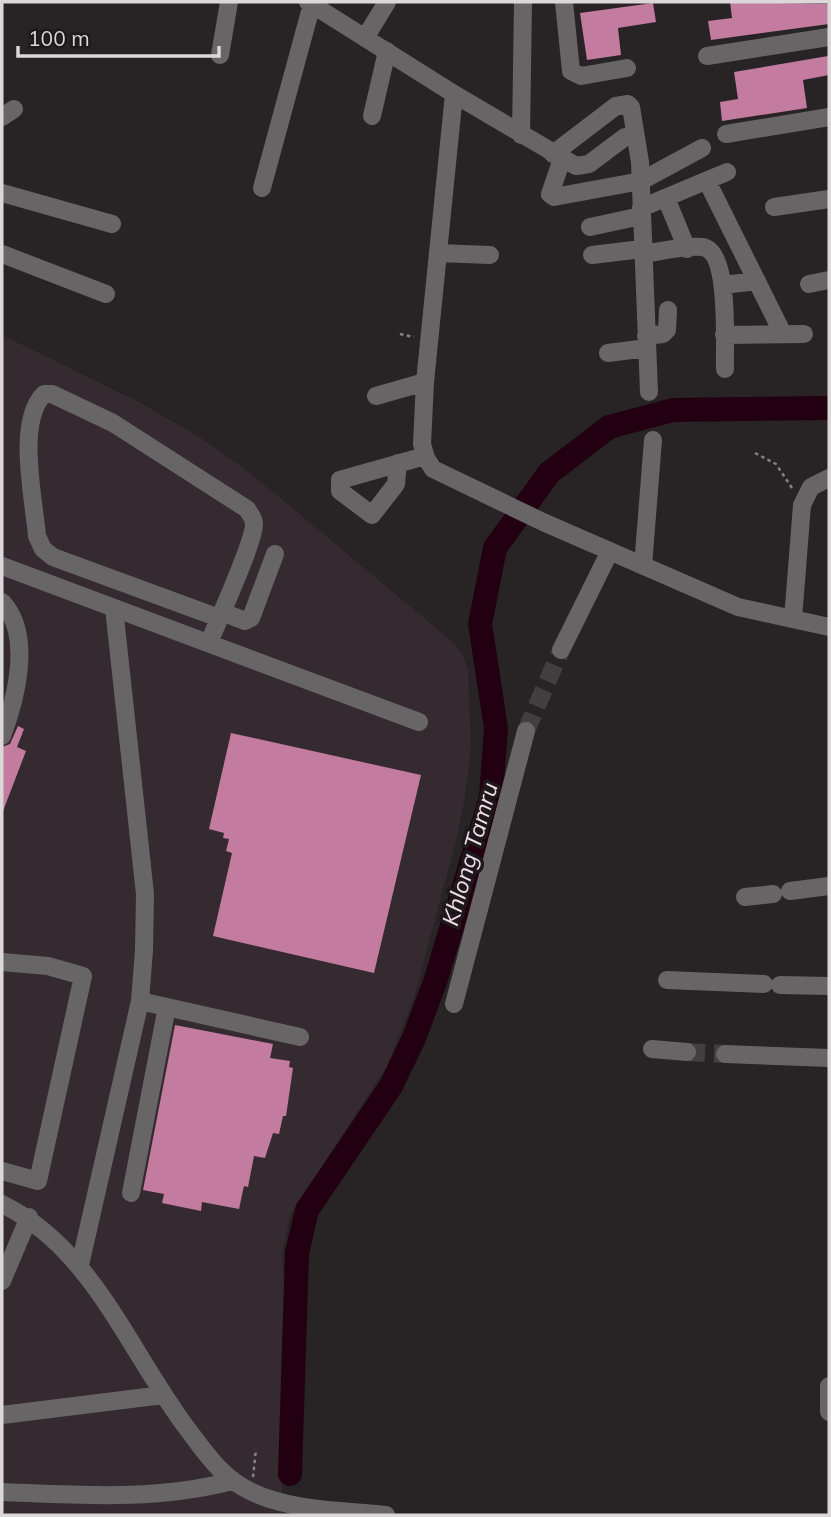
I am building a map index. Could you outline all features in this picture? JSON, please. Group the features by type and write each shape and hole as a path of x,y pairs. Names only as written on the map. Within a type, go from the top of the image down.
{"street":[{"path":"220,55 229,2"},
{"path":"365,38 387,2"},
{"path":"520,135 523,2"},
{"path":"564,2 571,71 581,76 627,68"},
{"path":"262,188 310,3 557,157 582,167 625,137"},
{"path":"707,56 829,37"},
{"path":"372,116 387,51"},
{"path":"454,94 425,382 422,444 433,469 543,522 738,607 829,627"},
{"path":"649,392 642,252 641,181 640,162 631,107 628,104 617,106 557,157 550,194 554,197 641,181 702,148"},
{"path":"726,134 829,117"},
{"path":"590,227 641,212 666,198 727,172"},
{"path":"707,181 783,334"},
{"path":"2,193 112,224"},
{"path":"666,198 687,249"},
{"path":"774,207 829,199"},
{"path":"592,255 704,247 713,252 720,267 723,285 725,369"},
{"path":"438,253 490,255"},
{"path":"2,254 106,294"},
{"path":"808,284 829,280"},
{"path":"723,285 757,281"},
{"path":"608,353 663,334 667,330 668,310"},
{"path":"724,335 804,334"},
{"path":"376,396 425,382"},
{"path":"209,643 220,615 252,534 252,516 247,509 113,423 52,394 44,394 37,400 29,435 37,536 43,549 53,557 220,615 245,621 251,618 275,554"},
{"path":"643,566 653,440"},
{"path":"398,463 425,456"},
{"path":"793,619 802,505 811,487 829,478"},
{"path":"561,650 610,551"},
{"path":"2,566 419,722"},
{"path":"2,602 14,622 20,673 16,699 2,736"},
{"path":"80,1265 140,1001 145,894 114,608"},
{"path":"454,1004 526,731"},
{"path":"745,898 829,886"},
{"path":"2,962 48,966 83,976 38,1181 2,1171"},
{"path":"667,980 829,985"},
{"path":"140,1001 300,1037"},
{"path":"131,1193 167,1007"},
{"path":"652,1049 687,1052"},
{"path":"725,1054 829,1058"},
{"path":"2,1204 29,1217 53,1236 80,1265 163,1395 205,1452 232,1481 252,1492 279,1501 386,1515"},
{"path":"2,1281 29,1217"},
{"path":"829,1386 829,1412"},
{"path":"2,1415 163,1395"},
{"path":"2,1492 123,1497 196,1491 232,1481"}],"path":[{"path":"755,453 776,464 802,505"},
{"path":"252,1492 256,1449"}],"shaded area":[{"path":"2,335 139,402 201,438 254,476 454,643 463,655 468,670 471,749 465,796 456,841 414,998 387,1066 290,1216 282,1254 288,1339 281,1515 2,1514"}],"building":[{"path":"730,2 829,4 829,24 711,40 708,21 732,18"},
{"path":"653,3 656,22 618,28 621,55 587,60 580,13"},
{"path":"828,56 829,75 803,80 807,108 722,121 720,102 738,99 734,72"},
{"path":"18,726 24,729 17,747 26,751 3,811 2,747 10,744"},
{"path":"231,733 421,775 374,973 213,936 232,853 226,851 229,839 223,838 224,833 209,829"},
{"path":"175,1025 273,1044 270,1058 290,1061 289,1067 293,1068 286,1116 283,1116 279,1134 273,1133 265,1158 254,1156 248,1187 244,1186 239,1209 202,1202 201,1211 162,1203 164,1194 143,1190"}],"waterway":[{"name":"Khlong Tamru","path":"290,1474 297,1253 307,1210 391,1086 414,1038 435,982 491,797 496,728 480,624 495,548 549,473 609,427 673,410 829,408"}],"tunnel":[{"path":"526,731 561,650"},
{"path":"687,1052 725,1054"}]}
